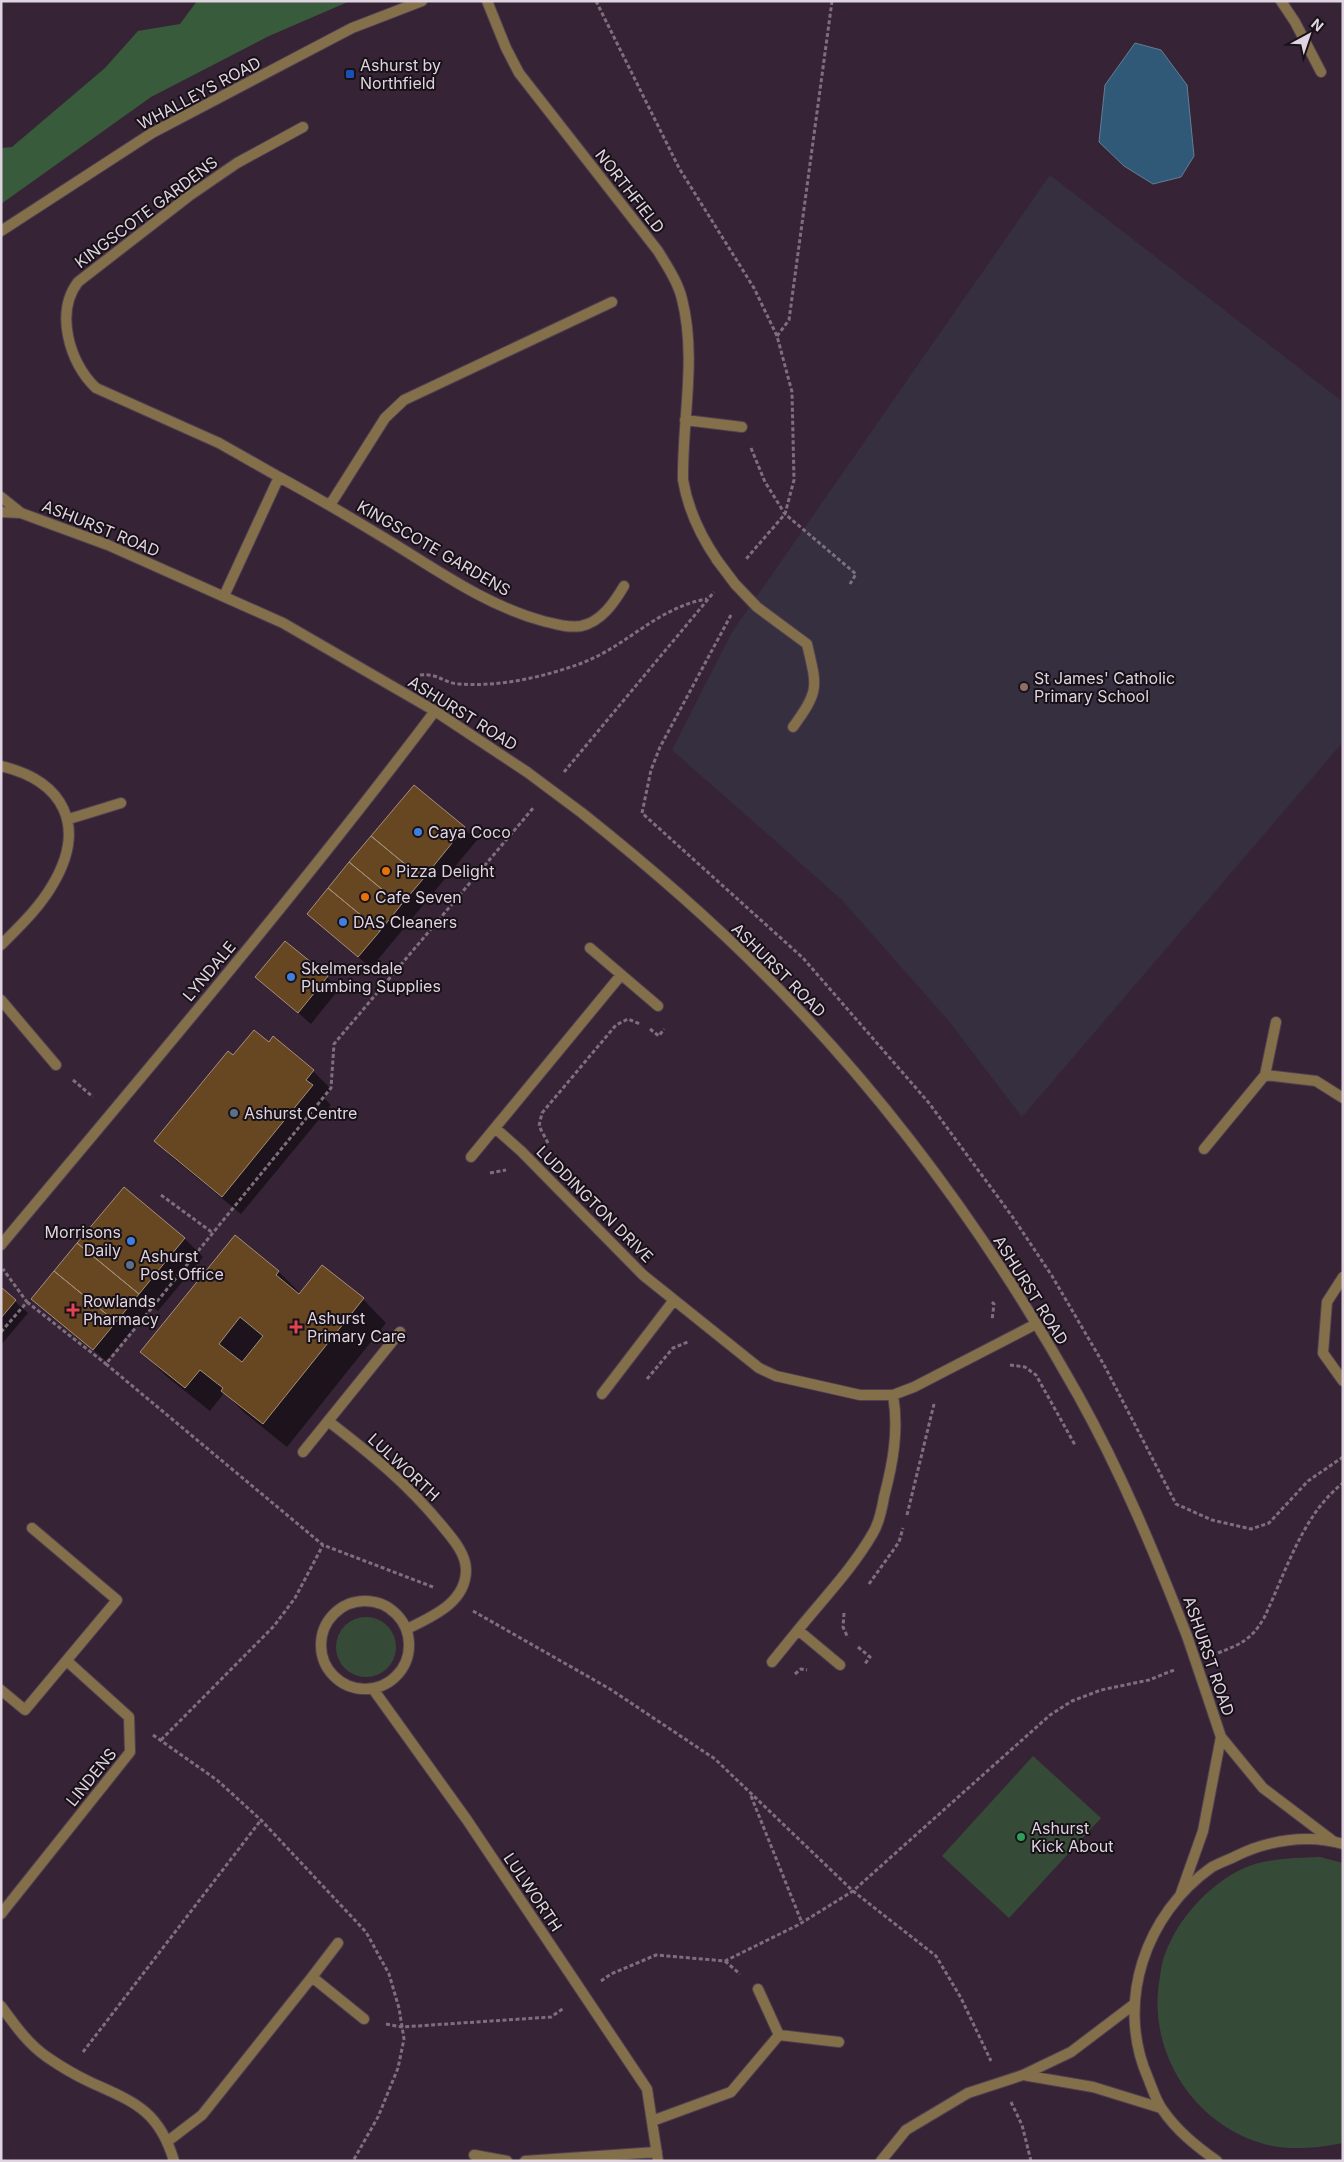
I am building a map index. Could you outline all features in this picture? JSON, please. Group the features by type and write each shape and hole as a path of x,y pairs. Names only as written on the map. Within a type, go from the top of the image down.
{"street":[{"name":"WHALLEYS ROAD","path":"1,231 152,134 352,28 422,1"},
{"name":"NORTHFIELD","path":"487,1 506,48 519,73 658,251 673,276 682,298 687,321 686,420 682,463 686,501 704,541 735,584 757,606 807,644 815,681 810,704 793,727"},
{"path":"1281,1 1295,22 1321,72"},
{"name":"KINGSCOTE GARDENS","path":"303,127 237,164 189,196 78,282 71,291 66,303 66,317 70,340 78,366 86,379 96,388 219,443 330,505 500,606 526,616 567,626 580,626 592,623 613,604 624,586"},
{"name":"KINGSCOTE GARDENS","path":"330,505 385,418 404,400 612,302"},
{"path":"686,420 742,427"},
{"path":"224,596 279,477"},
{"name":"ASHURST ROAD","path":"1,497 21,513"},
{"name":"ASHURST ROAD","path":"1,512 21,513 108,545 224,596 283,623 435,710 527,772 582,813 633,854 699,912 765,975 805,1017 920,1154 983,1241 1036,1324 1079,1396 1104,1444 1157,1558 1187,1636 1221,1737 1263,1788 1338,1843"},
{"name":"LYNDALE","path":"1,1246 279,910 386,776 435,710"},
{"path":"1,766 24,772 51,790 63,805 68,819 70,836 66,854 54,883 34,910 1,945"},
{"path":"68,819 121,803"},
{"path":"590,948 658,1006"},
{"path":"471,1157 622,975"},
{"path":"1,1000 56,1065"},
{"path":"1204,1149 1265,1075 1276,1022"},
{"path":"1265,1075 1316,1081 1343,1098"},
{"name":"LUDDINGTON DRIVE","path":"495,1128 521,1151 643,1274 745,1358 776,1376 860,1396 893,1395 914,1387 1036,1324"},
{"path":"1343,1278 1327,1302 1323,1354 1343,1381"},
{"path":"602,1394 674,1300"},
{"path":"303,1452 400,1332"},
{"path":"772,1662 861,1552 874,1531 889,1478 896,1436 897,1416 893,1395"},
{"name":"LULWORTH","path":"328,1420 408,1487 455,1542 463,1557 466,1570 463,1586 454,1601 432,1617 407,1629"},
{"path":"1,1690 25,1710 117,1600 32,1528"},
{"path":"357,1601 372,1601 387,1606 399,1616 407,1629 410,1642 409,1655 404,1667 396,1677 385,1685 372,1688 357,1689 342,1683 331,1674 323,1660 320,1644 323,1629 330,1616 342,1606 357,1601"},
{"path":"798,1630 840,1665"},
{"path":"67,1661 129,1717"},
{"name":"LULWORTH","path":"372,1688 467,1820 647,2089 657,2157 526,2161"},
{"name":"LINDENS","path":"1,1914 130,1752 129,1717"},
{"name":"ASHURST ROAD","path":"1180,1894 1202,1831 1221,1737"},
{"path":"1217,2161 1192,2143 1161,2108 1139,2058 1133,2005 1140,1964 1156,1926 1180,1894 1213,1867 1250,1849 1288,1839 1338,1843"},
{"path":"168,2141 202,2115 338,1943"},
{"path":"312,1977 364,2019"},
{"path":"758,1989 779,2035"},
{"path":"881,2161 906,2130 968,2093 1023,2075 1071,2052 1133,2005"},
{"path":"1,2006 25,2037 68,2071 117,2092 138,2104 154,2120 168,2141 174,2161"},
{"path":"779,2035 839,2042"},
{"path":"652,2121 731,2092 779,2035"},
{"path":"1023,2075 1093,2087 1161,2108"},
{"path":"474,2156 507,2161"}],"path":[{"path":"596,1 679,168 754,288 777,336 792,392 794,480 785,514 745,561"},
{"path":"777,336 789,320 832,1"},
{"path":"756,461 765,482 785,514 856,574 850,584"},
{"path":"572,761 714,591 721,598"},
{"path":"402,692 418,675 432,674 455,684 479,686 505,683 584,662 615,646 671,610 691,602 708,599"},
{"path":"734,610 660,746 651,770 642,813 804,958 929,1103 1014,1219 1052,1276 1104,1365 1176,1504 1212,1520 1251,1529 1268,1523 1308,1481 1343,1457"},
{"path":"106,1364 331,1088 334,1044 519,826"},
{"path":"552,1148 539,1126 542,1113 616,1025 628,1019 646,1027 659,1036 668,1024"},
{"path":"56,1065 111,1112"},
{"path":"487,1174 504,1169 510,1172"},
{"path":"161,1195 213,1233"},
{"path":"1,1267 27,1302 106,1364 324,1545 438,1590"},
{"path":"988,1296 994,1304 992,1324"},
{"path":"1,1332 27,1302"},
{"path":"642,1384 673,1348 688,1342 698,1344"},
{"path":"1001,1369 1010,1365 1025,1367 1036,1375 1077,1448"},
{"path":"864,1590 877,1576 899,1542 934,1404 943,1399"},
{"path":"1217,1653 1242,1643 1256,1632 1308,1524 1319,1506 1343,1483"},
{"path":"161,1740 274,1626 295,1598 324,1545"},
{"path":"470,1609 610,1689 715,1759 853,1891 936,1956 961,1998 994,2066"},
{"path":"844,1612 843,1627 847,1638 870,1657 860,1670"},
{"path":"793,1675 801,1669 810,1670"},
{"path":"364,2019 402,2027 550,2017 611,1974 656,1955 725,1961 802,1923 853,1891 1050,1715 1072,1701 1101,1690 1149,1680 1175,1670"},
{"path":"129,1717 217,1780 261,1820 366,1932 389,1974 404,2039 398,2068 378,2117 353,2161"},
{"path":"750,1793 802,1923"},
{"path":"68,2071 261,1820"},
{"path":"1010,2100 1022,2126 1031,2161"}],"shaded area":[{"name":"St James' Catholic Primary School","path":"1050,175 1343,402 1343,742 1022,1117 948,1020 841,899 672,750 732,632"}],"green space":[{"path":"197,1 350,1 269,36 151,97 1,204 1,148 12,147 105,68 138,31 180,24"},
{"path":"366,1617 383,1622 391,1630 396,1647 391,1664 383,1672 366,1677 349,1672 341,1664 336,1647 341,1630 349,1622"},
{"name":"Ashurst Kick About","path":"1033,1756 1101,1818 1009,1918 942,1856"},
{"path":"1320,1857 1343,1863 1343,2143 1304,2148 1284,2148 1264,2144 1238,2134 1215,2120 1196,2101 1180,2080 1168,2056 1160,2031 1157,2004 1161,1968 1168,1947 1183,1921 1202,1898 1223,1880 1251,1865 1280,1859"}],"water":[{"path":"1135,43 1161,50 1187,85 1194,156 1181,177 1153,184 1124,166 1099,142 1105,85"}],"building":[{"name":"Caya Coco","path":"414,785 465,827 423,879 371,836"},
{"name":"Pizza Delight","path":"371,836 423,879 401,905 349,862"},
{"name":"Cafe Seven","path":"349,862 401,905 380,931 328,888"},
{"name":"DAS Cleaners","path":"328,888 380,931 358,957 307,914"},
{"name":"Skelmersdale Plumbing Supplies","path":"285,941 328,976 298,1013 255,977"},
{"name":"Ashurst Centre","path":"254,1030 269,1042 273,1036 314,1070 306,1080 313,1085 222,1197 154,1141 228,1051 233,1055"},
{"name":"Morrisons Daily","path":"124,1187 185,1238 139,1294 77,1243"},
{"name":"Ashurst Primary Care","path":"235,1235 279,1271 276,1275 299,1294 322,1265 364,1298 263,1424 221,1391 223,1388 200,1370 185,1388 140,1352","holes":["240,1317 263,1336 242,1362 219,1344"]},
{"path":"77,1243 139,1294 116,1322 54,1271"},
{"name":"Rowlands Pharmacy","path":"54,1271 116,1322 93,1350 31,1299"},
{"path":"1,1287 16,1300 1,1318"}],"place":[{"name":"Ashurst by Northfield","path":"350,74"},
{"name":"St James' Catholic Primary School","path":"1024,687"},
{"name":"Caya Coco","path":"418,832"},
{"name":"Pizza Delight","path":"386,871"},
{"name":"Cafe Seven","path":"365,897"},
{"name":"DAS Cleaners","path":"343,922"},
{"name":"Skelmersdale Plumbing Supplies","path":"291,977"},
{"name":"Ashurst Centre","path":"234,1113"},
{"name":"Morrisons Daily","path":"131,1241"},
{"name":"Ashurst Post Office","path":"130,1265"},
{"name":"Rowlands Pharmacy","path":"73,1310"},
{"name":"Ashurst Primary Care","path":"296,1327"},
{"name":"Ashurst Kick About","path":"1021,1837"}]}
